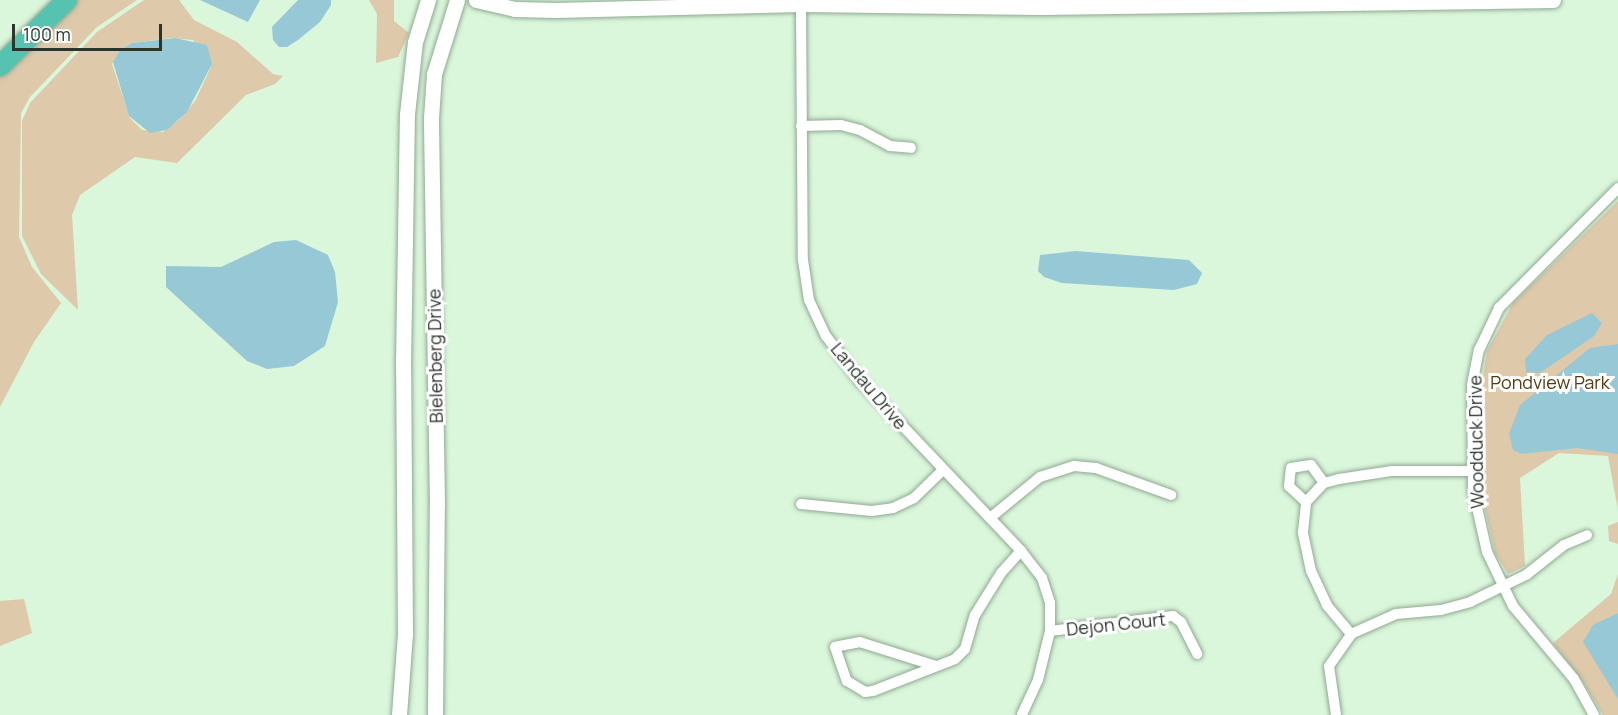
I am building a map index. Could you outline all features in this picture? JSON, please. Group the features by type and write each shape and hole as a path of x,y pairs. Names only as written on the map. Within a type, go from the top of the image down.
{"highway":[{"path":"0,66 67,0"}],"street":[{"name":"Bielenberg Drive","path":"399,715 405,634 403,365 407,114 415,42 428,0"},
{"name":"Bielenberg Drive","path":"435,715 436,459 431,118 434,74 457,0"},
{"path":"476,0 515,9 555,10 801,4 1041,7 1553,0"},
{"name":"Landau Drive","path":"801,4 803,260 809,300 826,336 859,380 1021,551 1047,591 1050,631 1038,680 1022,715"},
{"path":"801,126 841,125 860,130 890,146 911,148"},
{"name":"Woodduck Drive","path":"1594,715 1574,679 1524,621 1502,588 1480,532 1473,471 1472,385 1487,329 1513,291 1618,188"},
{"path":"1306,502 1289,486 1291,468 1296,464 1311,465 1324,483"},
{"path":"990,518 1040,477 1074,466 1136,480 1172,495"},
{"path":"801,504 872,511 893,508 914,498 943,470"},
{"path":"1352,634 1328,605 1311,572 1303,532 1306,502 1324,483 1392,471 1473,471"},
{"path":"1336,715 1329,666 1352,634 1388,616 1457,607 1502,588 1564,545 1587,535"},
{"path":"936,666 860,642 835,647 847,681 865,692 936,666 955,659 965,649 975,615 1001,573 1021,551"},
{"name":"Dejon Court","path":"1050,631 1173,616 1181,622 1197,654"}],"green space":[{"path":"76,0 137,0 97,27 30,97 21,113 19,237 32,267 61,303 34,342 0,407 0,75"},
{"path":"144,0 179,0 194,20 237,42 273,74 283,76 275,84 246,95 177,163 135,157 80,195 72,215 78,310 41,274 22,236 22,121 30,103 97,32","holes":["171,38 193,40 211,67 195,101 180,119 163,132 142,130 130,118 112,64 120,50 132,43"]},
{"path":"369,0 394,0 394,21 409,33 398,57 376,63 377,14"},
{"name":"Pondview Park","path":"1618,201 1618,510 1608,456 1559,453 1520,478 1525,566 1508,574 1495,553 1481,491 1481,389 1487,351 1513,303"},
{"path":"1618,522 1618,544 1609,541 1608,526"},
{"path":"1618,574 1618,715 1603,715 1583,682 1553,643 1611,594"},
{"path":"24,599 32,633 0,646 0,601"}],"water":[{"path":"200,0 260,0 248,22"},
{"path":"298,0 331,0 331,5 320,22 298,40 287,47 279,47 273,40 272,27"},
{"path":"175,38 207,45 212,64 187,112 167,130 150,133 129,116 113,62 120,50 132,43"},
{"path":"296,240 328,255 335,272 338,302 325,346 294,366 267,369 247,361 166,287 166,266 221,267 274,242"},
{"path":"1076,251 1189,260 1202,273 1197,284 1174,290 1062,283 1044,277 1038,271 1040,255"},
{"path":"1592,313 1602,323 1594,336 1540,373 1526,372 1525,359 1547,335"},
{"path":"1618,344 1618,454 1577,448 1521,454 1513,450 1509,434 1520,405 1590,348"},
{"path":"1618,613 1618,699 1583,642 1593,625"}]}
